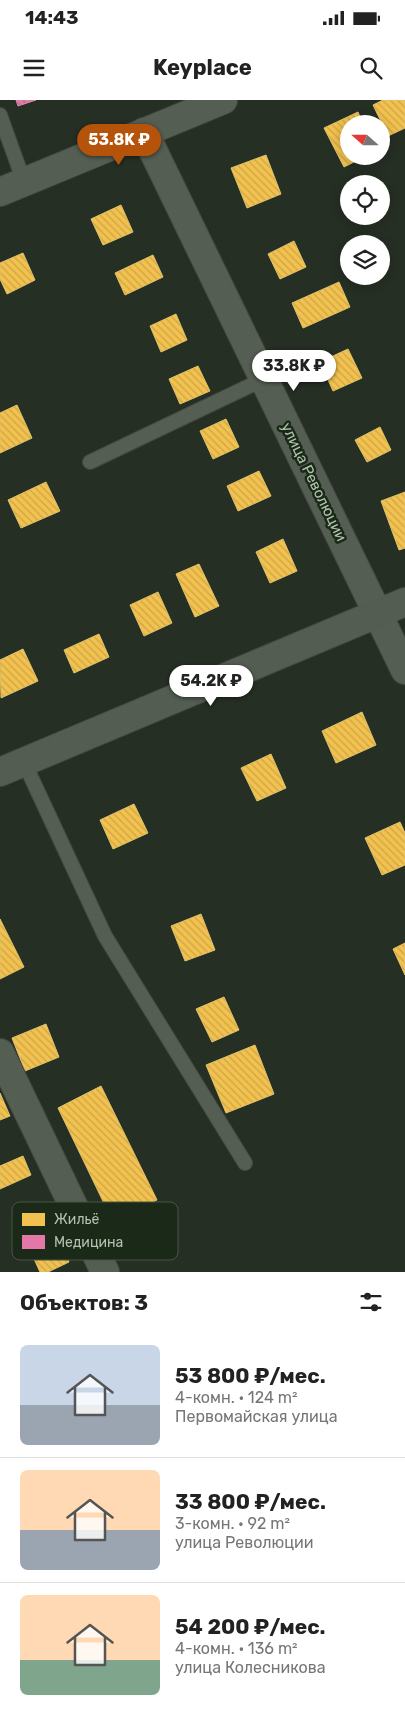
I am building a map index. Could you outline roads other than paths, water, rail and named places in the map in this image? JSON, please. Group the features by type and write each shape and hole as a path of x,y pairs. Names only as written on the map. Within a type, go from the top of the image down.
{"street":[{"path":"12,187 223,100"},
{"name":"улица Революции","path":"144,132 405,670"},
{"path":"12,767 405,602"},
{"path":"0,1053 71,1202"},
{"path":"99,1260 105,1272"}],"lane":[{"path":"0,115 12,187"},
{"path":"90,462 264,379"},
{"path":"12,767 105,936 245,1163"}]}
